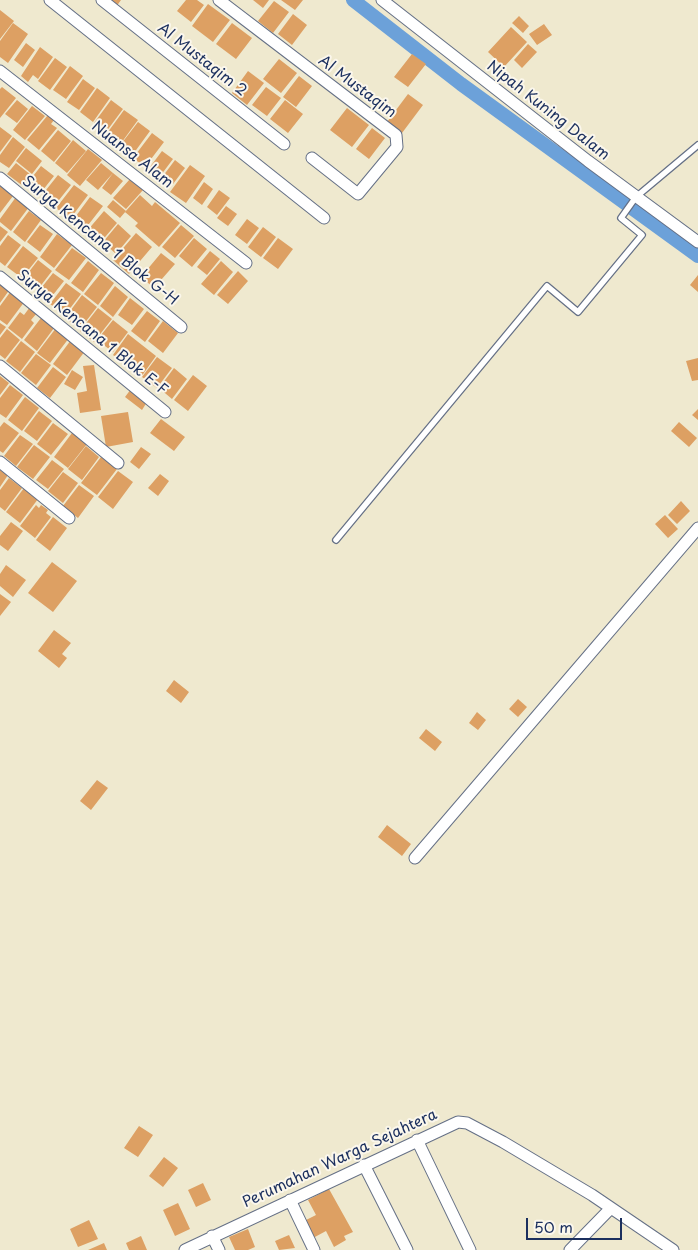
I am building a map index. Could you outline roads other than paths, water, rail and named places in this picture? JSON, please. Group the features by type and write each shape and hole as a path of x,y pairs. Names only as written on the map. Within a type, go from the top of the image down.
{"street":[{"path":"50,0 324,218"},
{"name":"Al Mustaqim 2","path":"102,0 284,144"},
{"name":"Al Mustaqim","path":"219,0 396,135 397,147 358,194 312,158"},
{"name":"Nipah Kuning Dalam","path":"382,0 635,199 698,242"},
{"name":"Nuansa Alam","path":"0,71 246,263"},
{"name":"Surya Kencana 1 Blok G-H","path":"0,178 181,327"},
{"name":"Surya Kencana 1 Blok E-F","path":"0,277 165,412"},
{"path":"0,366 118,463"},
{"path":"0,462 69,518"},
{"path":"415,858 698,528"},
{"name":"Perumahan Warga Sejahtera","path":"185,1250 451,1123 467,1123 592,1195 673,1250"},
{"path":"417,1140 470,1250"},
{"path":"364,1165 407,1250"},
{"path":"290,1200 314,1250"},
{"path":"570,1250 610,1209"},
{"path":"212,1236 219,1250"}],"lane":[{"path":"336,540 547,286 578,312 642,235 621,218 635,199 698,145"}],"waterway":[{"path":"353,0 461,84 698,256"}]}
